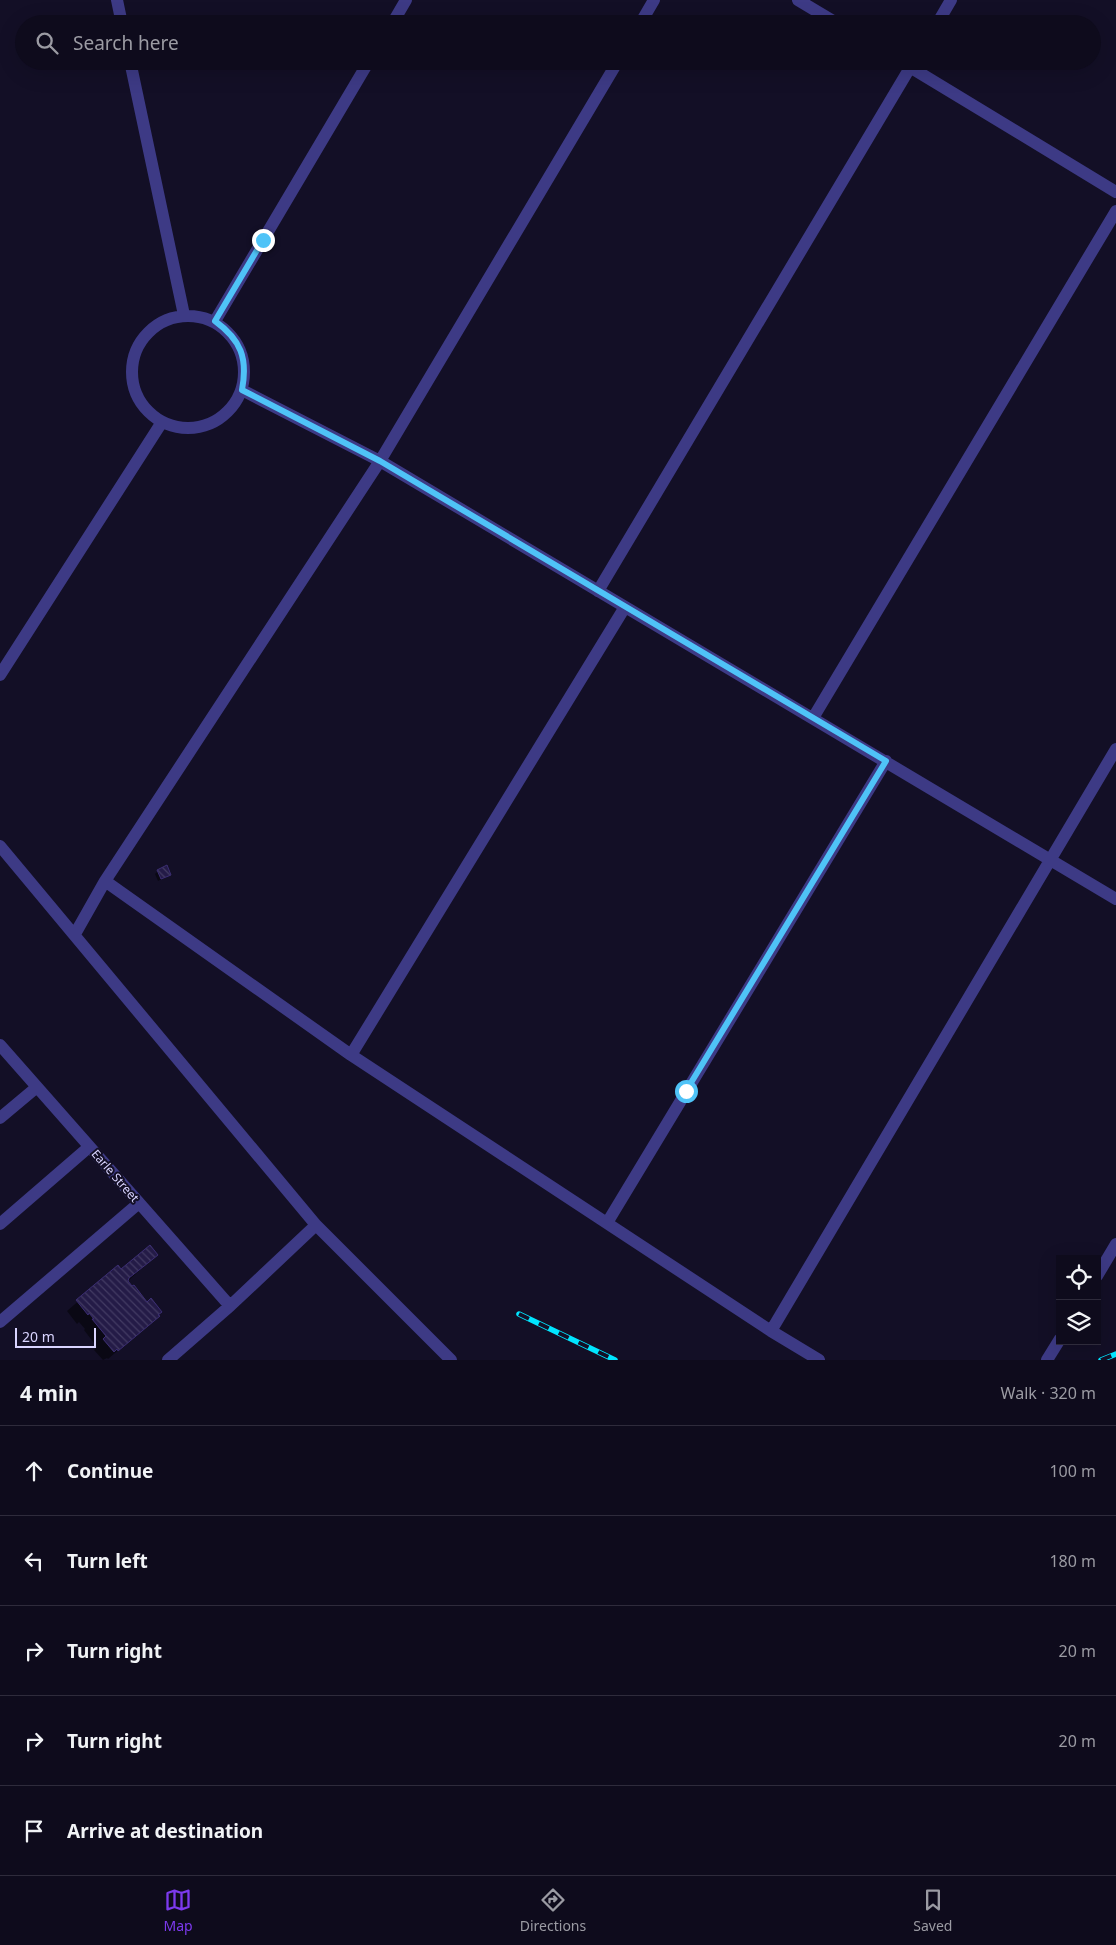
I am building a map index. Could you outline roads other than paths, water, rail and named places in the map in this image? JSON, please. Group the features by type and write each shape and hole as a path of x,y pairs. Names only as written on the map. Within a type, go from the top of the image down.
{"lane":[{"path":"117,0 120,15"},
{"path":"122,15 128,0"},
{"path":"397,15 406,0"},
{"path":"645,15 654,0"},
{"path":"798,0 823,15"},
{"path":"942,15 951,0"},
{"path":"132,70 184,315"},
{"path":"215,321 364,70"},
{"path":"75,934 105,881 380,461 613,70"},
{"path":"598,590 904,70"},
{"path":"919,70 1116,192"},
{"path":"813,718 1116,211"},
{"path":"184,315 200,316 215,321 228,331 238,344 244,359 245,375 242,390 234,405 223,416 209,424 193,428 177,427 162,422 149,412 139,400 133,385 132,369 135,353 142,339 154,327 168,319 184,315"},
{"path":"242,390 380,461 1116,899"},
{"path":"0,675 162,422"},
{"path":"350,1055 626,606"},
{"path":"771,1331 1116,749"},
{"path":"607,1223 886,761"},
{"path":"0,846 316,1225 451,1360"},
{"path":"105,881 350,1055 771,1331 819,1360"},
{"name":"Earle Street","path":"0,1045 230,1306"},
{"path":"0,1118 37,1087"},
{"path":"0,1224 90,1147"},
{"path":"0,1322 139,1203"},
{"path":"168,1360 230,1306 316,1225"},
{"path":"1101,1269 1116,1244"},
{"path":"1047,1360 1056,1345"}],"railway":[{"path":"519,1314 615,1360"},
{"path":"1101,1360 1116,1354"}]}
